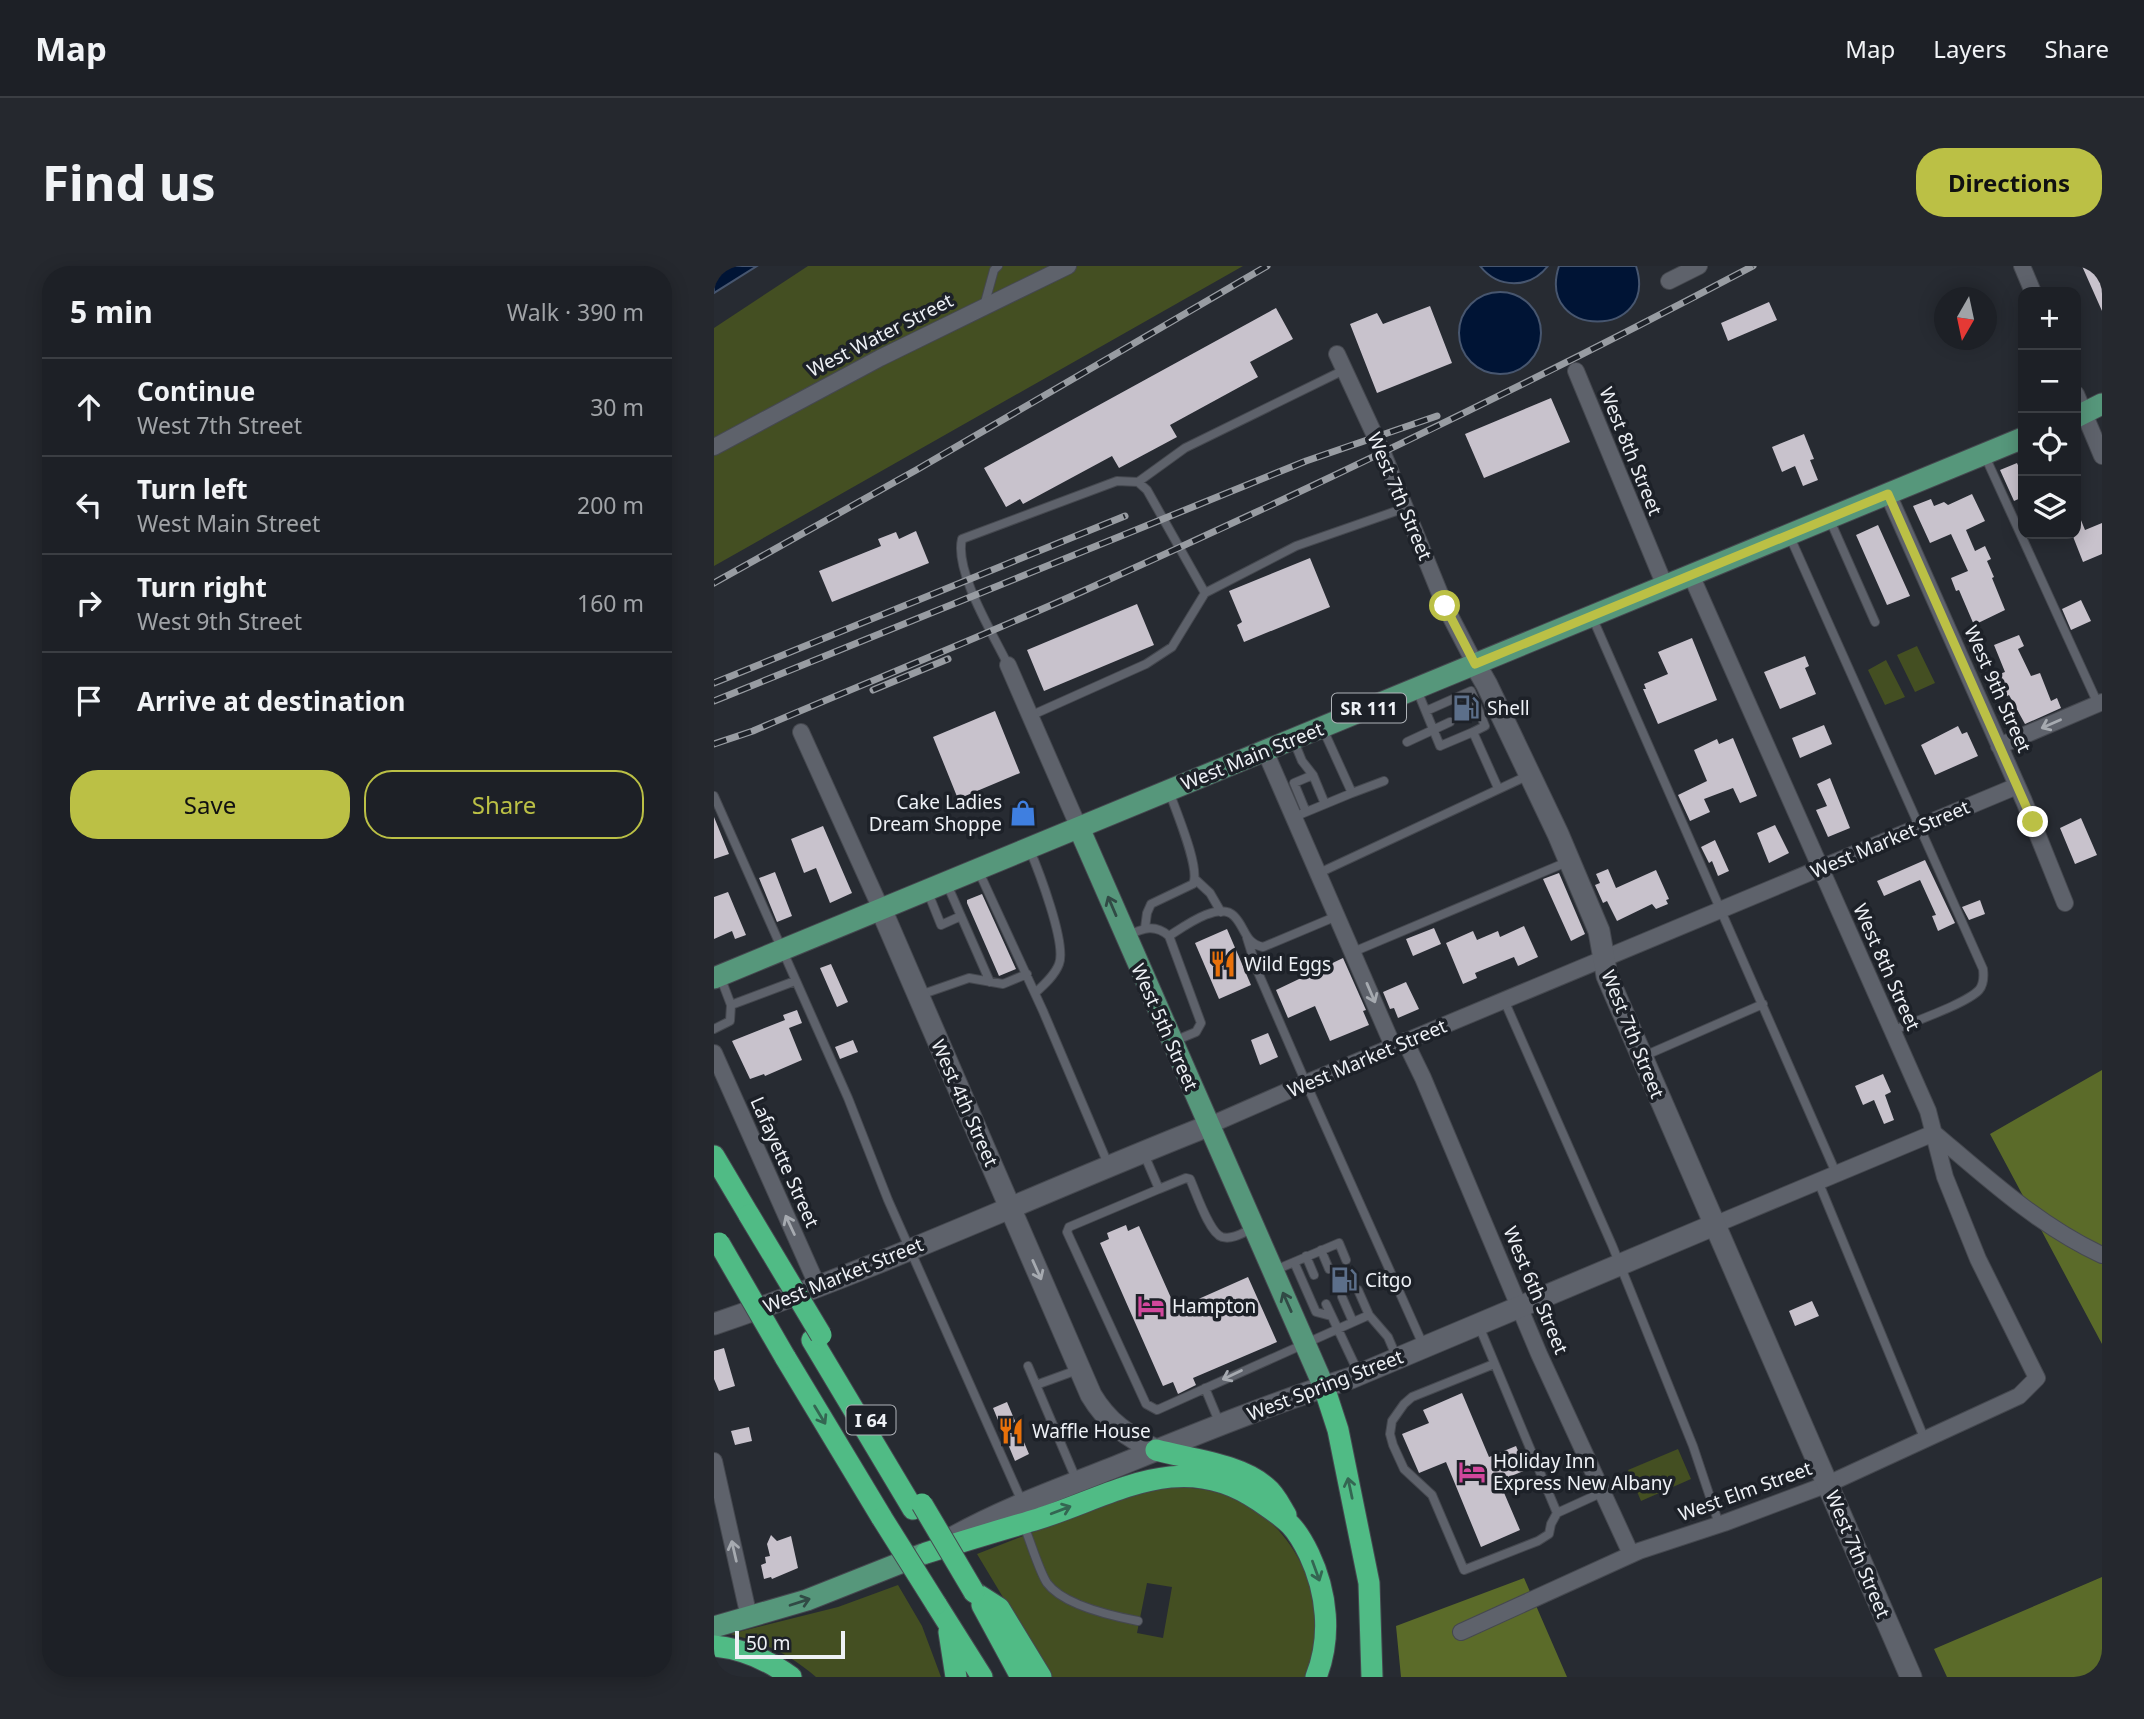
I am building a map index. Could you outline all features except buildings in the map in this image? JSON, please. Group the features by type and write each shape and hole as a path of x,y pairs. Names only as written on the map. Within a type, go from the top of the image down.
{"highway":[{"name":"I 64","path":"714,1156 745,1218 1021,1677"},
{"path":"714,1177 745,1218"},
{"name":"I 64","path":"717,1238 882,1518 982,1677"},
{"path":"1324,1387 1338,1430 1369,1583 1372,1677"},
{"path":"1156,1450 1229,1468 1268,1488 1293,1525 1311,1559 1321,1586 1326,1613 1326,1639 1316,1677"},
{"path":"926,1553 1023,1513 1148,1479 1174,1476 1226,1484 1251,1496 1293,1525"},
{"path":"969,1594 1012,1677"},
{"path":"969,1594 999,1608 1041,1677"},
{"path":"948,1623 956,1677"},
{"path":"714,1646 751,1654 774,1664 791,1677"}],"main road":[{"name":"West Main Street","path":"717,977 2018,440"},
{"name":"West 5th Street","path":"1079,828 1324,1387"},
{"path":"714,1627 807,1600 926,1553"}],"street":[{"name":"West Water Street","path":"714,447 799,400 1068,266"},
{"path":"1669,281 1699,266"},
{"path":"2022,266 2031,287"},
{"name":"West 7th Street","path":"1337,354 1382,451 1445,606 1475,664 1483,708 1529,775 1600,931 1605,972 1911,1677"},
{"name":"West 8th Street","path":"1576,371 1665,586"},
{"path":"2084,407 2102,456"},
{"name":"West 9th Street","path":"1888,494 2000,746 2065,903"},
{"name":"West 8th Street","path":"1691,575 1928,1111 1945,1177 1978,1259 2037,1378"},
{"name":"West 5th Street","path":"1008,665 1079,828"},
{"path":"2000,746 2100,703"},
{"name":"West 4th Street","path":"801,732 1096,1403 1126,1435 1156,1450"},
{"name":"West 6th Street","path":"1265,751 1300,814 1319,873 1353,952 1399,1044 1520,1306 1539,1354 1631,1554"},
{"name":"West Market Street","path":"714,1324 818,1287 997,1214 2017,786"},
{"name":"Lafayette Street","path":"714,1054 818,1287"},
{"path":"1934,1133 2034,1214 2102,1255"},
{"name":"West Spring Street","path":"1023,1513 1077,1482 1359,1374 1934,1133"},
{"name":"West Elm Street","path":"1461,1632 1631,1554 1828,1484 2018,1396 2037,1378"},
{"path":"714,1461 749,1617"}],"lane":[{"path":"984,307 994,270 998,266"},
{"path":"1008,665 973,596 959,550 962,538 1117,481 1138,482 1185,448 1344,370"},
{"path":"1984,454 2100,703"},
{"path":"1138,482 1147,490 1205,593"},
{"path":"1030,716 1146,664 1172,648 1205,593 1296,546 1405,508"},
{"path":"1829,518 1875,622"},
{"path":"1789,535 1985,979 1978,991 1963,1000 1892,1031"},
{"path":"1591,616 1836,1173"},
{"path":"1451,674 1461,696"},
{"path":"1416,689 1440,746 1485,726 1483,708 1471,691 1426,711"},
{"path":"1407,742 1450,722"},
{"path":"1322,727 1352,793"},
{"path":"1473,732 1498,788"},
{"path":"1293,739 1325,804"},
{"path":"1312,775 1294,783 1300,814 1384,781"},
{"path":"1319,873 1529,775"},
{"path":"1169,791 1195,866 1196,880 1210,893 1221,912"},
{"path":"714,796 848,1097 888,1200 1023,1513 1047,1583 1068,1599 1104,1614 1138,1621"},
{"path":"1029,848 1044,887 1059,941 1060,962 1046,984 1035,993"},
{"path":"1353,952 1569,860"},
{"path":"977,869 1027,974 1109,1166"},
{"path":"1145,928 1151,904 1193,884 1196,880"},
{"path":"937,886 941,925 961,916"},
{"path":"937,886 961,916 990,982"},
{"path":"1169,936 1195,919 1221,912 1234,915 1247,938 1257,970 1424,1347"},
{"path":"1247,938 1258,946 1269,946 1337,916"},
{"path":"1126,937 1145,928 1160,929 1169,936 1201,1023 1196,1032 1172,1042"},
{"path":"918,996 969,978 1003,984 1027,974"},
{"path":"714,1029 730,1021 731,1005 717,977"},
{"path":"731,1005 795,981"},
{"path":"1504,1000 1619,1265 1693,1446 1719,1524"},
{"path":"1641,1057 1763,1004"},
{"path":"1142,1151 1158,1189"},
{"path":"1255,1227 1233,1237 1221,1237 1212,1230 1190,1180 1186,1178 1069,1227 1067,1232 1146,1404 1157,1410 1369,1315"},
{"path":"1818,1181 1924,1440"},
{"path":"1273,1271 1339,1243 1346,1260"},
{"path":"1321,1250 1329,1269"},
{"path":"1306,1256 1314,1275"},
{"path":"1294,1262 1316,1312 1331,1316"},
{"path":"1359,1290 1369,1315 1388,1337 1396,1358"},
{"path":"1342,1297 1353,1322"},
{"path":"1326,1304 1359,1374"},
{"path":"1478,1324 1558,1513"},
{"path":"1494,1364 1412,1397 1392,1422 1390,1434 1404,1469 1433,1494 1464,1570 1549,1534 1551,1524 1558,1513 1603,1492"},
{"path":"1028,1366 1077,1482"},
{"path":"1036,1385 1080,1369"},
{"path":"1205,1388 1221,1426"}],"green space":[{"path":"808,266 1243,266 714,566 714,328"},
{"path":"1917,646 1935,683 1915,692 1897,655"},
{"path":"1886,660 1905,697 1885,705 1868,670"},
{"path":"2102,1070 2102,1344 1990,1134"},
{"path":"1678,1449 1691,1479 1641,1501 1628,1470"},
{"path":"1166,1487 1203,1489 1225,1495 1250,1507 1272,1524 1290,1545 1304,1569 1312,1595 1316,1623 1313,1650 1305,1677 1051,1677 977,1554 1113,1501","holes":["1147,1583 1172,1587 1163,1638 1137,1633"]},
{"path":"2102,1577 2102,1677 1947,1677 1934,1649"},
{"path":"1524,1578 1567,1677 1401,1677 1396,1626"},
{"path":"898,1585 922,1626 941,1677 816,1677 776,1650 730,1634 838,1607"}],"water":[{"path":"714,266 757,266 714,293"},
{"path":"1480,266 1548,266 1532,279 1514,283 1496,279"},
{"path":"1559,266 1636,266 1639,290 1631,308 1616,318 1598,322 1579,318 1564,308 1556,290"},
{"path":"1492,292 1508,292 1523,299 1534,310 1541,325 1538,349 1529,362 1508,374 1492,374 1477,367 1466,356 1459,341 1459,325 1466,310 1477,299"}],"railway":[{"path":"714,583 918,469 1267,266"},
{"path":"714,744 753,731 964,643 1174,550 1507,392 1753,266"},
{"path":"714,701 1306,461 1437,416"},
{"path":"714,683 1125,516"},
{"path":"873,690 948,659"}],"place":[{"name":"Shell","path":"1466,708"},
{"name":"Cake Ladies Dream Shoppe","path":"1023,813"},
{"name":"Wild Eggs","path":"1223,964"},
{"name":"Citgo","path":"1344,1280"},
{"name":"Hampton","path":"1151,1306"},
{"name":"Waffle House","path":"1011,1431"},
{"name":"Holiday Inn Express New Albany","path":"1472,1472"}],"route":[{"path":"1445,606 1475,664 1888,494 2033,822"}]}
